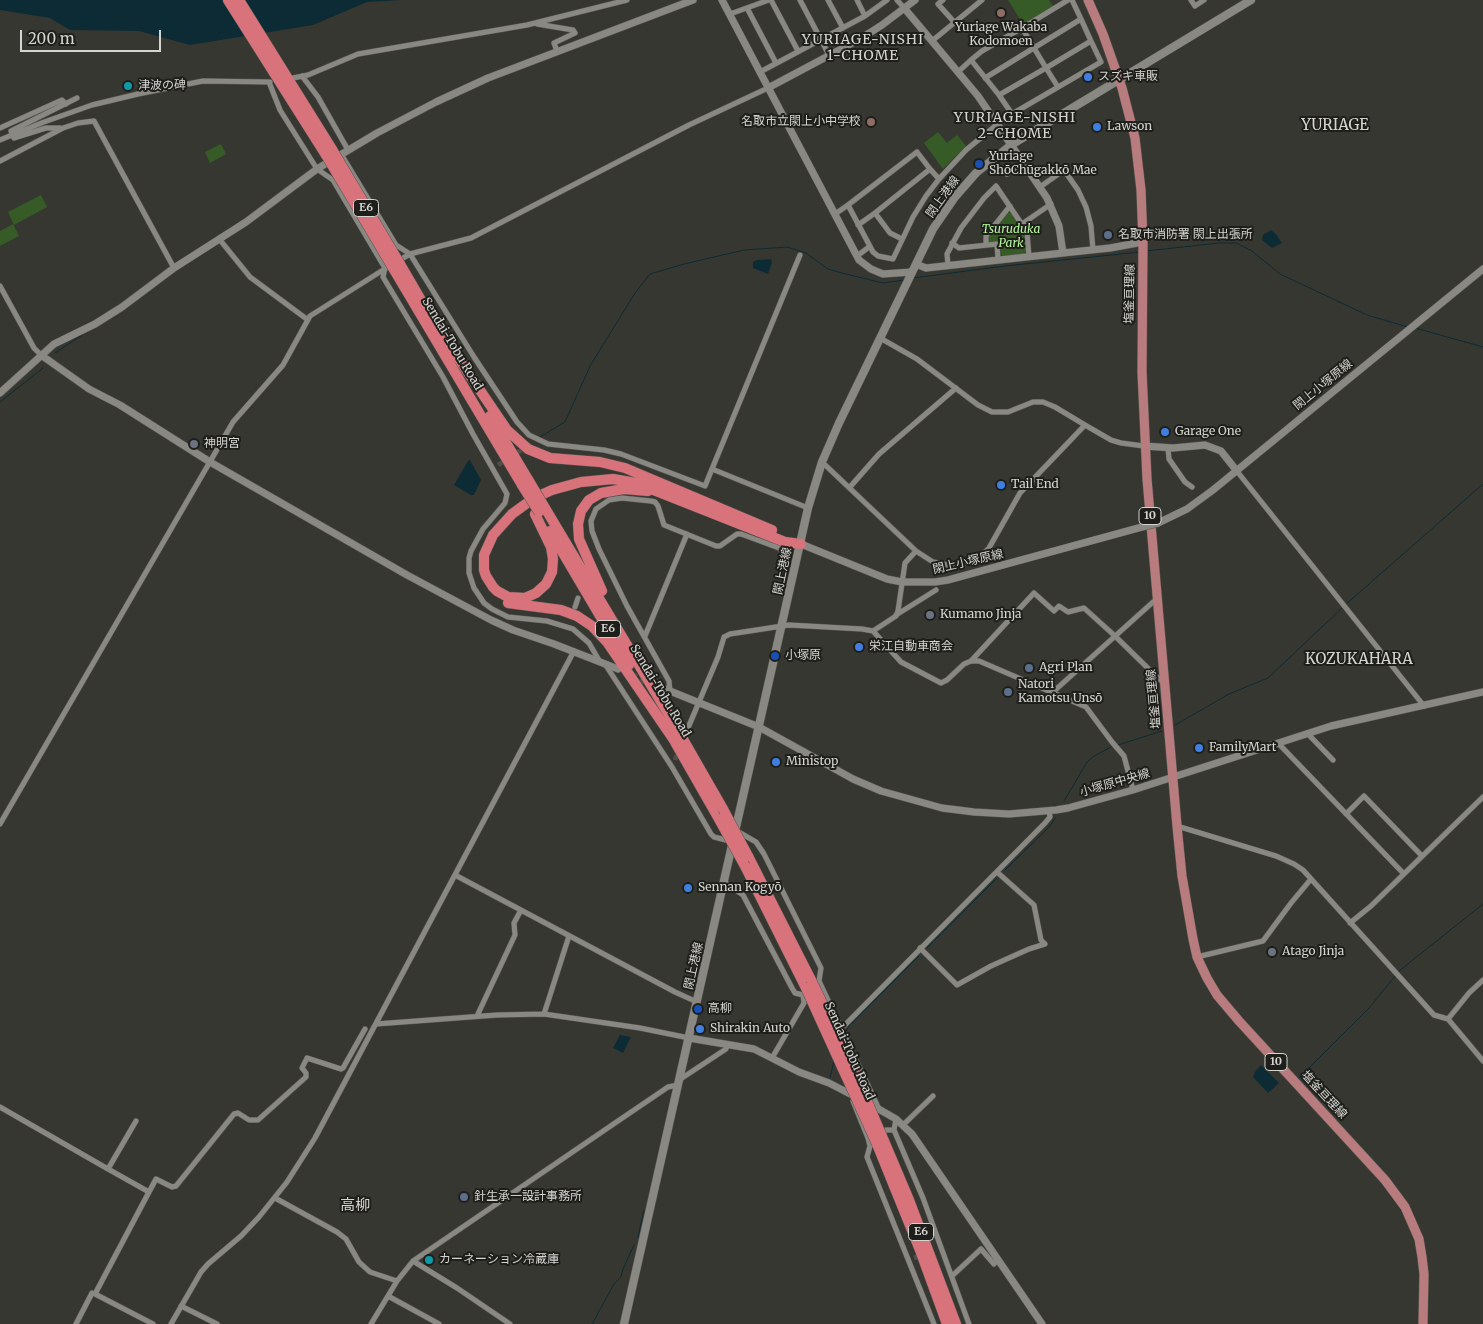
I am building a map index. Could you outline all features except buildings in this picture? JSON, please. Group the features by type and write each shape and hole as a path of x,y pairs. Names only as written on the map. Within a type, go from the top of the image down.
{"highway":[{"name":"Sendai-Tobu Road","path":"228,0 276,66 333,154 392,267 678,746 810,986"},
{"name":"Sendai-Tobu Road","path":"239,0 276,66"},
{"name":"Sendai-Tobu Road","path":"392,267 433,322 523,484"},
{"path":"433,322 507,430 528,449 550,458 614,465 663,489"},
{"path":"678,746 607,642 592,626 569,612 553,608 513,604 501,600 486,587 480,576 478,563 483,544 496,524 522,500 551,485 573,478 604,474 620,476 663,489 788,537 800,544"},
{"path":"539,511 551,548 552,572 546,584 536,593 525,598 508,597 497,591 489,582 484,570 484,556 489,542 499,528 524,505 552,490 571,483 592,480 622,480 663,489"},
{"path":"663,489 624,489 601,493 589,500 581,511 578,532 583,550 597,581 676,726"},
{"name":"Sendai-Tobu Road","path":"539,511 676,726 748,856 810,986 920,1250 947,1324"},
{"name":"Sendai-Tobu Road","path":"877,1144 909,1200 956,1324"}],"main road":[{"name":"塩釜亘理線","path":"1088,0 1104,34 1120,78 1135,138 1141,190 1144,446 1182,876 1197,957 1206,978 1230,1011 1374,1167 1405,1207 1419,1239 1422,1257 1424,1274 1423,1324"},
{"name":"閖上港線","path":"624,1324 808,508 822,462 839,423 933,229 955,197 984,165 1011,145 1251,0"}],"street":[{"path":"293,78 358,54 533,24 627,0"},
{"path":"0,393 54,344 95,324 122,307 174,268 220,240 317,169 333,154 348,150 436,102 488,78 694,0"},
{"path":"722,0 857,256 864,265 881,273 910,277"},
{"path":"730,14 770,0 798,51"},
{"path":"800,0 829,56"},
{"path":"828,0 843,28"},
{"path":"857,0 865,16"},
{"path":"760,72 865,16 887,0"},
{"path":"897,0 978,96 1040,187 1051,204 1059,226 1063,253"},
{"path":"0,824 233,422 284,365 310,316 392,267 410,254 470,238 689,125 768,88 882,25 916,0"},
{"path":"943,0 938,4 954,23"},
{"path":"932,42 982,0"},
{"path":"848,205 869,246 878,256 892,258 913,217 939,179 966,150 1012,114 1101,62 1070,0 982,52 958,72"},
{"path":"1191,0 1195,6 1204,0"},
{"path":"747,8 776,63"},
{"path":"985,78 1081,19"},
{"path":"533,24 573,30 575,33 554,43 557,51"},
{"path":"1022,28 1058,87"},
{"path":"999,95 1091,41"},
{"path":"971,60 1012,114"},
{"path":"302,76 318,97 348,150"},
{"path":"0,140 92,105 202,81 275,81"},
{"path":"269,82 280,110 317,169 333,180 392,267"},
{"path":"63,128 46,128 14,138 11,131 77,98"},
{"path":"0,128 62,100 66,104"},
{"path":"0,161 63,128 78,123 94,121 174,268"},
{"path":"835,214 916,152 939,179"},
{"path":"333,154 396,245 410,254 472,358 517,422 529,435 548,444 604,450 621,454 705,486 800,255"},
{"path":"1007,174 1023,163"},
{"path":"858,226 930,169"},
{"path":"1040,187 1064,170 1078,190 1086,207 1093,250"},
{"path":"948,264 947,254 952,244 970,215 996,186 1027,232 1029,256"},
{"path":"1022,224 1051,204"},
{"path":"986,245 986,236 1010,206"},
{"path":"875,213 890,234 902,239"},
{"path":"220,240 250,277 308,320"},
{"path":"952,244 960,248 996,244 998,259"},
{"path":"857,256 869,246"},
{"path":"916,264 925,268 948,264 1093,250 1143,248"},
{"path":"392,267 383,277 445,375 507,494 507,499 502,508 483,529 471,551 469,572 474,588 484,603 492,610 508,617 547,621 566,626 573,629 589,643 672,767 710,834 721,840 733,841"},
{"name":"閖上小塚原線","path":"800,544 872,574 902,582 927,583 948,580 1158,523 1187,509 1483,269"},
{"path":"0,286 34,348 40,355 89,389 120,405 210,462 374,557 491,620 513,630 574,651 618,670"},
{"path":"880,338 917,358 978,405 992,412 1008,412 1033,402 1043,402 1111,440 1121,443 1168,448 1197,445 1213,447 1221,451 1424,706"},
{"path":"850,487 879,454 956,388"},
{"path":"822,462 916,551 933,562 953,566 972,562 989,548 1020,493 1085,425"},
{"path":"531,444 539,440"},
{"path":"1168,448 1168,459 1185,482 1192,487"},
{"path":"493,469 498,465"},
{"path":"712,469 808,508"},
{"path":"668,690 669,681 627,606 592,531 593,515 602,504 609,500 622,498 655,502 664,525 720,546 737,534 746,535 779,548 784,554"},
{"path":"645,636 687,534"},
{"path":"596,557 599,549"},
{"path":"896,616 905,563 916,551"},
{"path":"874,631 936,590"},
{"path":"971,661 1034,594 1054,611 1059,606 1068,612 1084,608 1160,680 1164,680"},
{"path":"575,607 578,598"},
{"path":"1053,692 1153,602 1158,602"},
{"path":"566,626 569,620"},
{"path":"688,728 700,702 724,637 730,634 782,627 789,624 862,629 874,631 901,662 941,683 947,680 964,664 971,661 979,661 1086,707 1124,756 1133,790"},
{"path":"171,1324 201,1272 241,1236 274,1198 315,1138 574,651"},
{"name":"小塚原中央線","path":"668,690 760,727 853,779 881,791 922,803 974,812 1008,814 1068,808 1133,790 1307,733 1367,717 1483,692"},
{"path":"1307,733 1333,760"},
{"path":"1278,743 1404,874"},
{"path":"672,767 674,760"},
{"path":"1346,814 1364,796 1422,856"},
{"path":"1350,923 1404,874 1483,797"},
{"path":"842,1028 1045,823 1050,817 1049,811"},
{"path":"1177,826 1276,856 1294,864 1311,879 1434,1015 1448,1019 1483,1062"},
{"path":"736,831 756,842 764,854 821,968 810,986 804,1003 772,1058"},
{"path":"920,948 957,985 991,966 1045,944 1041,940 1034,905 997,872"},
{"path":"455,875 697,1002"},
{"path":"1197,957 1263,941 1291,902 1311,879"},
{"path":"724,882 743,895 795,993 810,986"},
{"path":"477,1016 515,935 514,923 521,910"},
{"path":"544,1014 569,936"},
{"path":"1448,1019 1469,993 1483,980"},
{"path":"810,986 842,1028 879,1110"},
{"path":"376,1024 477,1016 544,1014 640,1028 754,1049 799,1072 854,1096 896,1119 903,1125 920,1145 1042,1324"},
{"path":"76,1324 92,1293 95,1294 156,1179 172,1187 176,1186 234,1114 238,1113 249,1120 258,1120 306,1077 306,1073 302,1068 307,1058 343,1068 365,1029"},
{"path":"371,1324 397,1280 413,1261 668,1087 679,1083 726,1049 727,1045"},
{"path":"854,1096 854,1107 868,1138 877,1144"},
{"path":"903,1125 933,1096"},
{"path":"0,1107 149,1192"},
{"path":"896,1119 894,1130 942,1249 969,1324"},
{"path":"108,1169 136,1121"},
{"path":"877,1144 872,1142 886,1130 894,1130"},
{"path":"877,1144 868,1157 912,1259 934,1324"},
{"path":"274,1198 337,1232 346,1239 359,1262 370,1272 397,1280"},
{"path":"935,1251 942,1249"},
{"path":"952,1276 981,1249 994,1264 998,1260"},
{"path":"413,1261 510,1324"},
{"path":"95,1294 153,1324"},
{"path":"388,1296 439,1324"},
{"path":"181,1306 217,1324"}],"green space":[{"path":"1008,0 1049,0 1053,6 1023,24"},
{"path":"938,132 947,143 957,135 966,146 943,169 924,143"},
{"path":"221,144 226,154 210,163 205,152"},
{"path":"41,195 47,207 14,225 8,212"},
{"name":"Tsuruduka Park","path":"1011,212 1025,233 1026,251 1024,254 1003,256 1000,253 999,242 988,241 988,235 1007,213"},
{"path":"13,224 19,236 0,246 0,231"}],"water":[{"path":"0,0 403,0 367,2 313,25 190,45 139,31 70,30 50,18 0,10"},
{"path":"1271,230 1282,243 1272,248 1262,240 1263,235"},
{"path":"771,259 772,262 768,274 753,268 753,262 757,260"},
{"path":"470,460 481,480 474,495 454,485"},
{"path":"620,1035 631,1037 623,1053 613,1048"},
{"path":"1261,1065 1279,1083 1268,1093 1253,1077"}],"waterway":[{"path":"1146,251 1219,243 1236,243 1252,251 1280,274 1367,315 1408,327"},
{"path":"540,437 565,422 590,366 635,293 650,274 744,250 787,247 806,253 828,269 842,273 883,283 904,280"},
{"path":"913,278 1140,252"},
{"path":"1415,328 1483,347"},
{"path":"55,353 82,335"},
{"path":"0,402 43,368"},
{"path":"1345,605 1483,484"},
{"path":"1175,725 1229,694 1268,678 1342,608"},
{"path":"1118,745 1162,731"},
{"path":"1064,801 1087,762 1111,747"},
{"path":"1005,870 1050,826 1055,818"},
{"path":"927,948 997,878"},
{"path":"1399,971 1483,904"},
{"path":"846,1031 919,956"},
{"path":"1298,1079 1369,1008 1396,975"},
{"path":"830,1078 834,1061"},
{"path":"638,1237 644,1210"},
{"path":"592,1324 614,1284 621,1277 634,1245"}],"tunnel":[{"path":"498,465 531,444"},
{"path":"630,675 665,689"},
{"path":"675,760 679,749"},
{"path":"914,1258 935,1251"}],"place":[{"name":"Yuriage Wakaba Kodomoen","path":"1001,13"},
{"name":"スズキ車販","path":"1088,77"},
{"name":"津波の碑","path":"128,86"},
{"name":"名取市立閖上小中学校","path":"871,122"},
{"name":"Lawson","path":"1097,127"},
{"name":"Yuriage ShōChūgakkō Mae","path":"979,164"},
{"name":"名取市消防署 閖上出張所","path":"1108,235"},
{"name":"Garage One","path":"1165,432"},
{"name":"神明宮","path":"194,444"},
{"name":"Tail End","path":"1001,485"},
{"name":"Kumamo Jinja","path":"930,615"},
{"name":"栄江自動車商会","path":"859,647"},
{"name":"小塚原","path":"775,656"},
{"name":"Agri Plan","path":"1029,668"},
{"name":"Natori Kamotsu Unsō","path":"1008,692"},
{"name":"FamilyMart","path":"1199,748"},
{"name":"Ministop","path":"776,762"},
{"name":"Sennan Kogyō","path":"688,888"},
{"name":"Atago Jinja","path":"1272,952"},
{"name":"高柳","path":"698,1009"},
{"name":"Shirakin Auto","path":"700,1029"},
{"name":"針生承一設計事務所","path":"464,1197"},
{"name":"カーネーション冷蔵庫","path":"429,1260"}],"district":[{"name":"YURIAGE-NISHI 1-CHOME","path":"863,48"},
{"name":"YURIAGE-NISHI 2-CHOME","path":"1015,126"},
{"name":"YURIAGE","path":"1335,126"},
{"name":"KOZUKAHARA","path":"1359,660"},
{"name":"高柳","path":"355,1206"}]}
